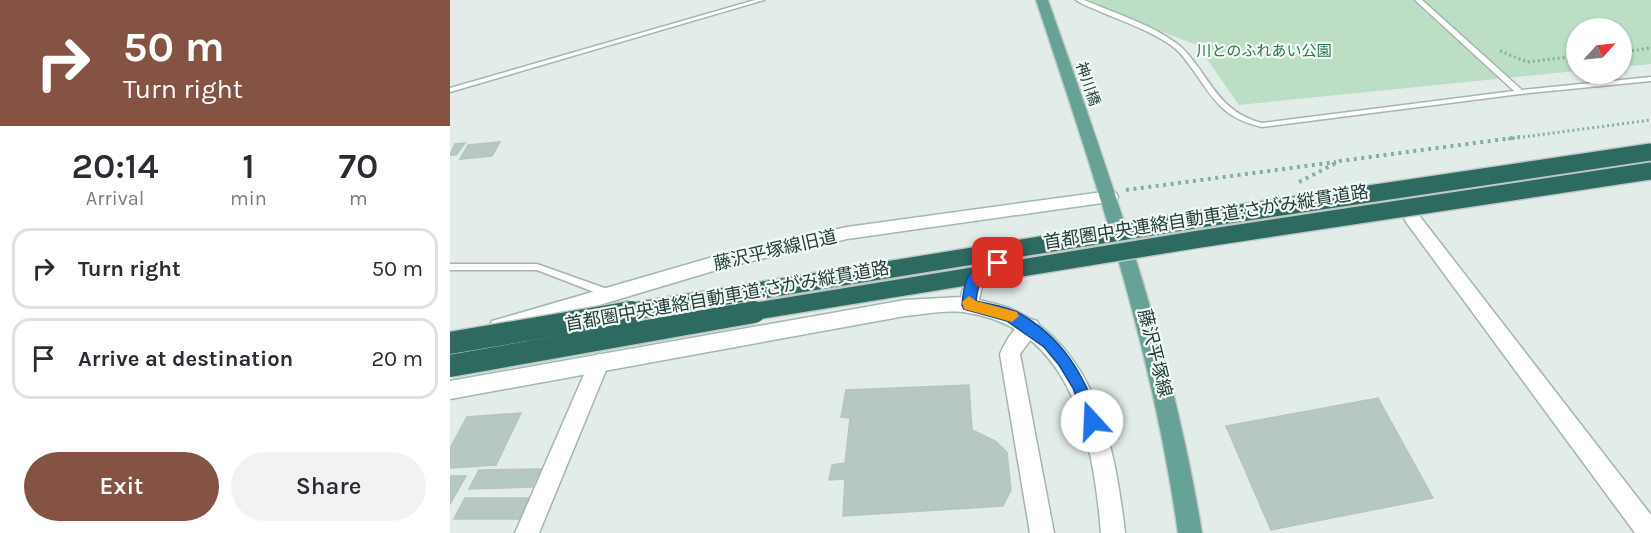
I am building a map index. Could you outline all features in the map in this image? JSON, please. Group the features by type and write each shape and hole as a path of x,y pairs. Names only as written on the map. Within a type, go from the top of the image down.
{"highway":[{"name":"首都圏中央連絡自動車道;さがみ縦貫道路","path":"450,345 1027,246 1381,190 1651,152"},
{"name":"首都圏中央連絡自動車道;さがみ縦貫道路","path":"450,366 627,333 1032,266 1651,171"}],"main road":[{"name":"神川橋","path":"1042,0 1107,189"},
{"name":"藤沢平塚線","path":"1107,189 1148,320 1184,478 1190,533"}],"street":[{"path":"1150,235 1651,165"},
{"name":"藤沢平塚線旧道","path":"450,345 500,326 607,293 730,259 847,233 1107,189"},
{"path":"1412,218 1650,533"},
{"path":"969,305 971,280 983,269 998,263 1091,245"},
{"path":"450,390 905,308 969,305 1011,316 1049,342 1065,360 1080,385 1099,438 1113,533"},
{"path":"1030,327 1014,344 1010,354 1042,533"},
{"path":"527,533 599,363"}],"lane":[{"path":"450,90 761,0"},
{"path":"1079,0 1178,46 1225,108 1247,123 1262,124 1520,92 1651,79"},
{"path":"1418,0 1520,92"},
{"path":"450,267 537,267 607,293"}],"path":[{"path":"1632,51 1651,48"},
{"path":"1527,62 1566,57"},
{"path":"1107,189 1651,120"},
{"path":"1290,186 1340,161"}],"green space":[{"name":"川とのふれあい公園","path":"1089,0 1651,0 1651,64 1632,66 1632,18 1566,18 1566,72 1239,105 1197,45 1120,16"}],"building":[{"path":"500,142 492,156 460,159 468,145"},
{"path":"465,143 456,155 450,155 455,144"},
{"path":"969,385 972,430 995,441 1007,452 1011,490 1003,506 843,516 845,479 829,480 832,465 845,463 850,418 841,417 846,390"},
{"path":"1378,398 1433,498 1271,530 1226,426"},
{"path":"521,413 496,465 450,468 450,448 467,417"},
{"path":"541,469 532,487 469,489 479,470"},
{"path":"450,476 466,476 450,504"},
{"path":"465,498 529,498 519,519 454,519"}],"slow traffic":[{"path":"969,302 969,305 1012,316"}],"route":[{"path":"998,263 983,269 971,280 969,305 1011,316 1049,342 1065,360 1080,385 1092,421"}]}
